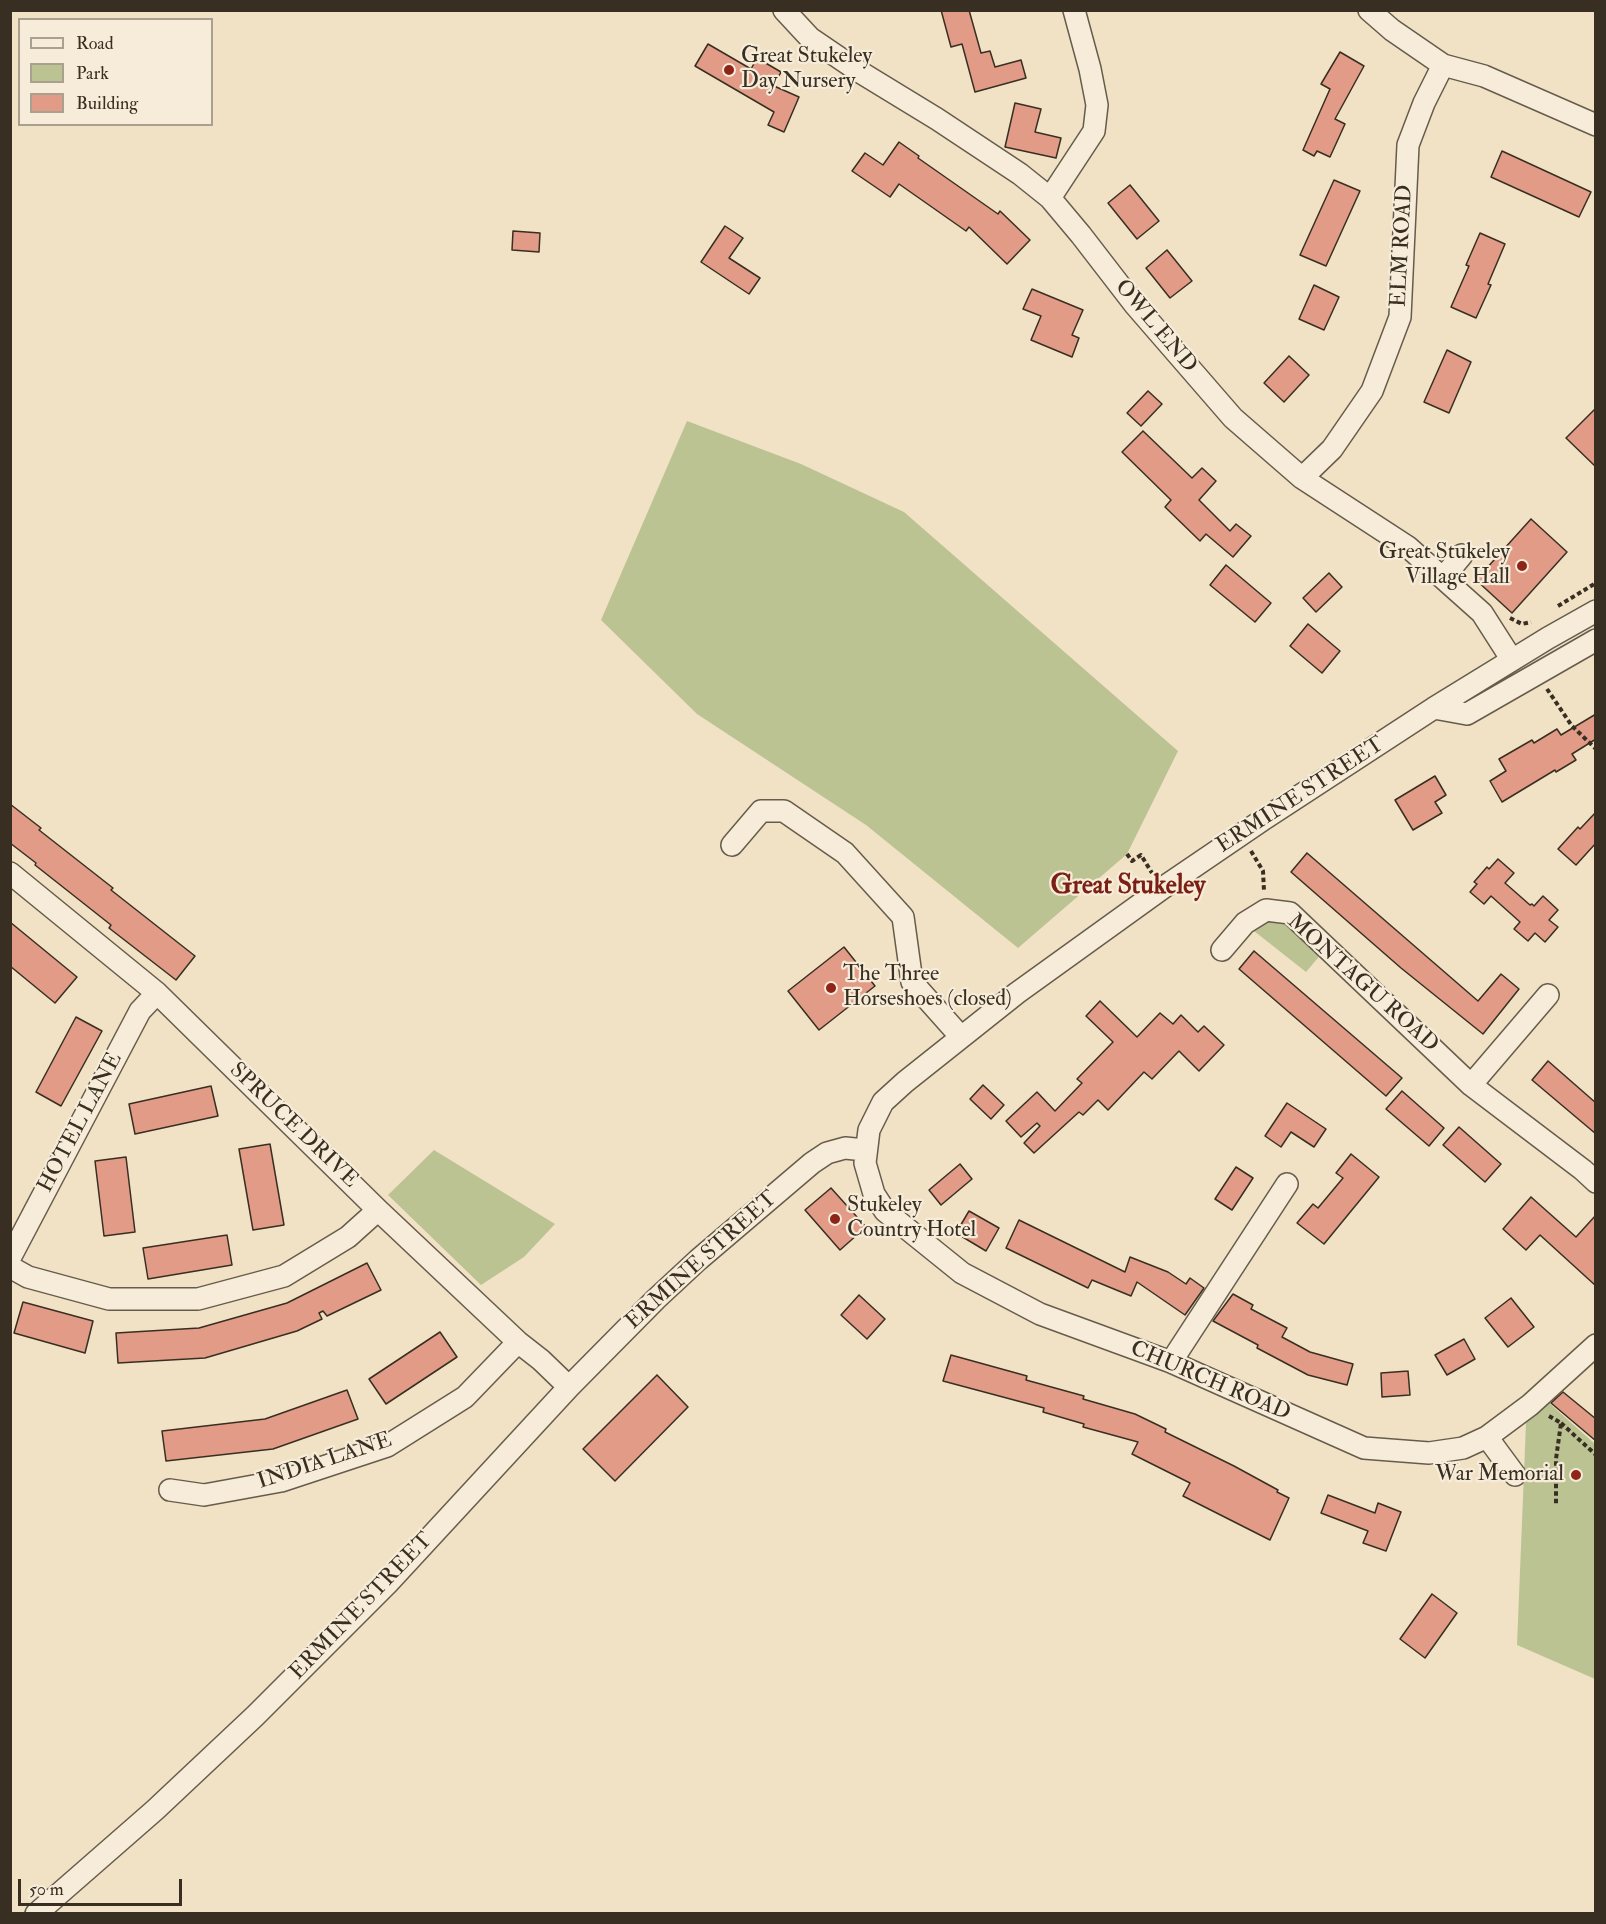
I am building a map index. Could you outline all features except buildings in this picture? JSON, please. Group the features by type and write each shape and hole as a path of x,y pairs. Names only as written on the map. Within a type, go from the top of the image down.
{"street":[{"name":"OWL END","path":"784,10 810,38 1020,174 1050,198 1135,305 1233,418 1302,478 1408,547 1482,613 1512,660"},
{"path":"1050,198 1094,131 1097,105 1074,10"},
{"path":"1369,10 1392,30 1443,64 1484,76 1596,125"},
{"name":"ELM ROAD","path":"1302,478 1332,449 1372,391 1400,317 1408,144 1443,64"},
{"path":"1443,578 1462,555"},
{"name":"ERMINE STREET","path":"36,1914 155,1810 255,1716 387,1584 569,1387 698,1260 812,1163 827,1153 845,1148 865,1150 869,1130 883,1102 1017,993 1167,885 1434,708 1596,611"},
{"path":"1434,708 1467,714 1596,640"},
{"path":"732,846 761,811 784,811 845,854 903,917 912,982 961,1037"},
{"name":"SPRUCE DRIVE","path":"10,873 157,993 378,1210 569,1387"},
{"name":"MONTAGU ROAD","path":"1222,950 1245,923 1266,909 1290,913 1471,1084 1596,1182"},
{"name":"HOTEL LANE","path":"10,1258 140,1011 157,993"},
{"path":"1471,1084 1548,995"},
{"name":"CHURCH ROAD","path":"865,1150 865,1163 874,1194 885,1210 962,1273 1040,1314 1171,1362 1364,1448 1429,1453 1463,1448 1487,1437 1530,1405 1596,1344"},
{"path":"1171,1362 1287,1184"},
{"path":"10,1267 28,1277 109,1299 198,1299 284,1276 348,1238 378,1210"},
{"name":"INDIA LANE","path":"170,1490 204,1495 281,1481 387,1446 465,1397 518,1342"},
{"path":"1487,1437 1515,1475"}],"path":[{"path":"1554,608 1596,583"},
{"path":"1503,615 1522,624 1538,620"},
{"path":"1537,672 1551,697 1572,726 1596,749"},
{"path":"1249,848 1263,871 1266,909"},
{"path":"1127,854 1132,861 1141,855 1154,876"},
{"path":"1530,1405 1561,1423 1596,1455"},
{"path":"1556,1506 1556,1459 1561,1423"}],"green space":[{"path":"687,421 801,464 904,512 1178,751 1127,854 1018,948 866,825 697,714 601,620"},
{"path":"1271,919 1284,920 1323,952 1306,972 1254,931"},
{"path":"434,1150 555,1224 524,1257 481,1285 388,1195"},
{"path":"1549,1403 1595,1444 1595,1679 1517,1645 1526,1423"}],"place":[{"name":"Great Stukeley Day Nursery","path":"729,70"},
{"name":"Great Stukeley Village Hall","path":"1522,566"},
{"name":"The Three Horseshoes (closed)","path":"831,988"},
{"name":"Stukeley Country Hotel","path":"835,1219"},
{"name":"War Memorial","path":"1576,1475"}],"district":[{"name":"Great Stukeley","path":"1128,887"}]}
